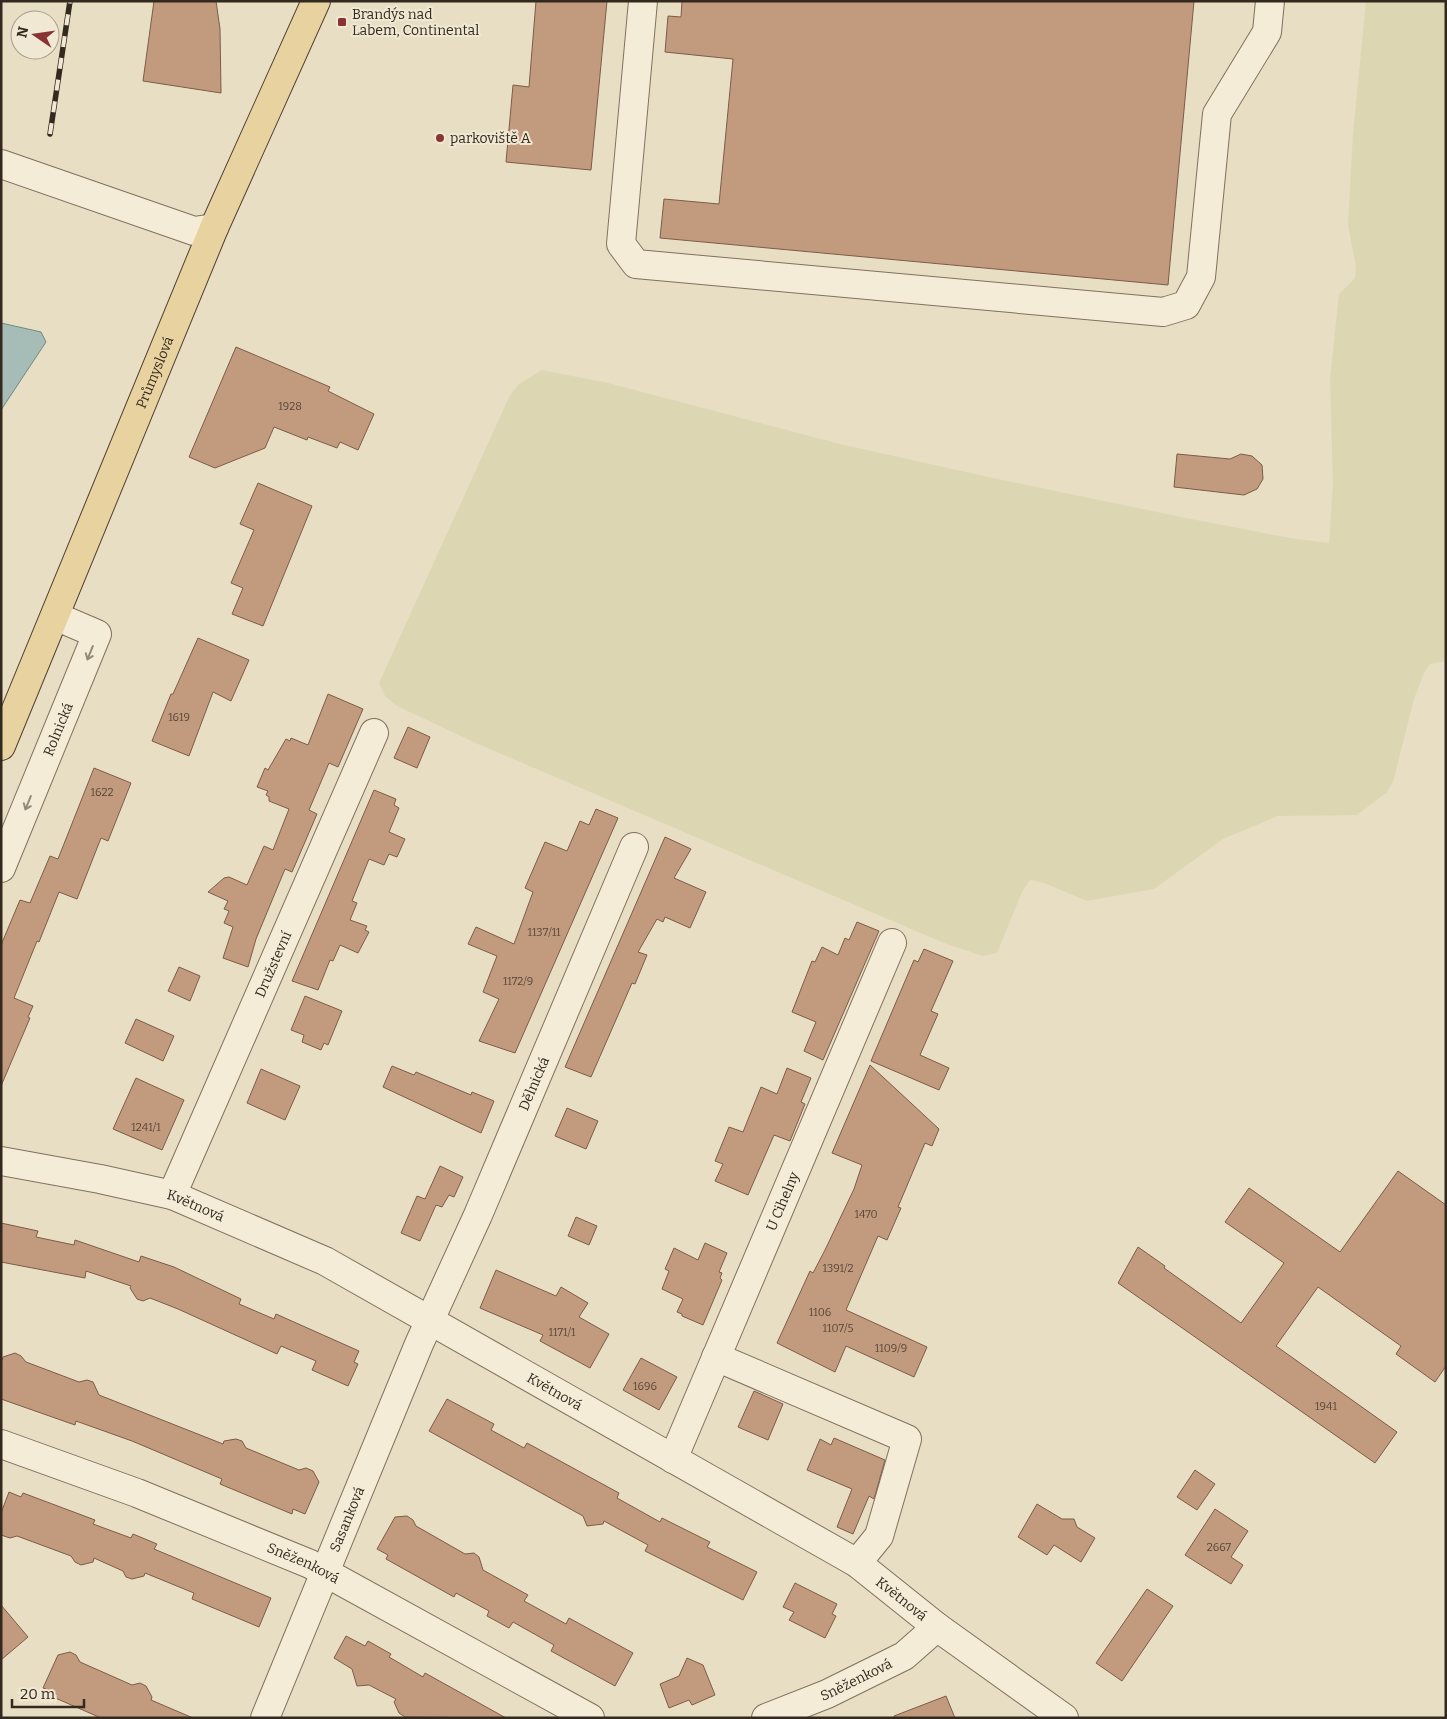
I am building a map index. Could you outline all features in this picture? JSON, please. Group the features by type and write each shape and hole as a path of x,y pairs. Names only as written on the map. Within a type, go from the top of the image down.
{"main road":[{"name":"Průmyslová","path":"1,746 214,228 316,1"}],"street":[{"path":"643,1 621,244 636,264 1163,312 1186,305 1201,277 1217,114 1267,32 1270,1"},
{"path":"1,164 194,231 214,228"},
{"name":"Rolnická","path":"1,868 97,634 55,616"},
{"name":"Družstevní","path":"172,1195 374,733"},
{"name":"Dělnická","path":"430,1321 478,1215 634,847"},
{"name":"U Cihelny","path":"673,1459 892,943"},
{"name":"Květnová","path":"1,1161 100,1179 172,1195 325,1261 857,1563 937,1627 1064,1718"},
{"name":"Sasanková","path":"265,1718 324,1572 430,1321"},
{"path":"716,1357 906,1439 879,1536 857,1563"},
{"name":"Sněženková","path":"1,1444 137,1493 310,1564 590,1718"},
{"name":"Sněženková","path":"766,1718 826,1694 904,1656 937,1627"}],"shaded area":[{"path":"1366,1 1446,1 1446,661 1430,664 1424,673 1414,699 1393,782 1386,793 1357,815 1278,816 1223,839 1154,889 1087,901 1044,883 1030,880 1022,892 997,953 983,956 944,943 478,744 397,706 385,696 379,683 510,395 519,384 542,370 608,383 840,444 993,478 1181,517 1290,538 1329,543 1333,484 1330,378 1339,294 1355,278 1356,267 1348,225 1353,133"}],"water":[{"path":"1,323 41,332 46,342 1,410"}],"building":[{"path":"154,1 216,1 220,29 221,93 143,81"},
{"path":"536,1 607,1 591,170 506,162 513,85 529,87"},
{"path":"682,1 1194,1 1168,285 660,238 664,199 719,204 733,59 665,52 668,16 681,17"},
{"path":"236,347 330,387 328,391 374,414 358,450 340,442 337,448 308,437 307,440 274,427 265,448 215,468 189,457"},
{"path":"1177,454 1230,459 1241,454 1252,456 1262,465 1263,479 1257,489 1244,495 1174,487"},
{"path":"258,483 312,506 263,626 232,614 243,588 231,583 254,530 240,524"},
{"path":"198,638 249,660 231,701 213,692 189,756 152,741 171,694 173,694"},
{"path":"328,694 363,709 338,767 329,763 309,810 317,814 292,872 285,869 256,939 248,967 223,958 233,927 224,923 229,911 224,909 228,901 208,892 224,878 229,877 247,885 264,846 273,850 289,809 269,801 269,797 266,795 268,791 257,787 265,768 268,770 286,739 290,741 291,738 308,745"},
{"path":"408,727 430,737 417,768 394,758"},
{"path":"94,768 131,783 108,841 101,838 77,899 59,892 39,942 37,941 14,998 33,1006 28,1017 30,1018 1,1086 1,945 20,900 30,903 50,856 58,859"},
{"path":"374,790 396,799 394,805 399,808 389,832 405,839 397,857 389,854 384,865 369,859 352,901 357,903 350,920 367,926 365,930 369,932 358,953 340,945 333,961 330,960 318,990 292,981"},
{"path":"596,809 618,818 515,1053 479,1041 499,999 483,992 497,956 468,944 476,927 514,944 533,892 525,888 545,842 567,851 580,821 589,825"},
{"path":"665,837 691,849 674,878 706,892 690,928 665,917 663,922 657,919 638,952 647,955 635,984 632,983 591,1077 565,1067"},
{"path":"857,922 879,931 823,1060 804,1051 816,1022 792,1012 812,961 815,962 822,947 838,955 845,938 849,940"},
{"path":"924,949 953,961 931,1011 938,1014 920,1055 949,1068 939,1090 871,1061 914,960 918,962"},
{"path":"179,967 200,976 190,1001 168,991"},
{"path":"305,996 342,1011 328,1045 324,1043 321,1050 302,1042 304,1035 291,1030"},
{"path":"136,1019 174,1036 163,1061 125,1043"},
{"path":"870,1065 939,1129 932,1146 925,1143 898,1207 901,1208 887,1240 878,1236 846,1310 927,1347 914,1377 846,1346 835,1372 777,1343 810,1271 813,1273 854,1189 862,1165 832,1153"},
{"path":"392,1066 414,1075 416,1072 471,1095 472,1092 494,1101 481,1133 383,1087"},
{"path":"787,1068 811,1078 801,1102 805,1104 790,1141 774,1135 748,1195 715,1181 723,1164 715,1161 729,1127 743,1132 761,1087 777,1094"},
{"path":"261,1069 300,1086 285,1120 247,1103"},
{"path":"136,1078 184,1100 162,1150 113,1129"},
{"path":"567,1108 598,1121 586,1149 555,1136"},
{"path":"440,1166 463,1177 454,1197 449,1195 442,1207 436,1205 420,1241 401,1233 417,1196 425,1199"},
{"path":"1398,1171 1446,1205 1446,1366 1435,1382 1396,1354 1401,1346 1318,1287 1276,1346 1397,1432 1375,1463 1118,1283 1138,1247 1241,1323 1284,1263 1225,1222 1249,1188 1340,1252"},
{"path":"576,1217 597,1226 589,1245 568,1236"},
{"path":"1,1223 38,1231 36,1237 74,1245 75,1240 139,1262 141,1256 174,1267 241,1299 239,1304 274,1319 276,1314 359,1351 354,1362 358,1364 348,1386 312,1370 316,1361 281,1346 277,1354 150,1298 143,1301 137,1299 130,1288 131,1286 86,1271 85,1278 1,1262"},
{"path":"705,1243 727,1253 719,1272 722,1273 720,1278 722,1280 703,1325 677,1312 683,1299 662,1289 669,1271 665,1269 674,1248 698,1260"},
{"path":"496,1270 556,1296 561,1287 588,1303 579,1317 609,1334 590,1368 540,1341 543,1335 480,1308"},
{"path":"15,1353 26,1362 79,1382 87,1380 93,1382 99,1395 223,1444 224,1441 236,1439 242,1441 246,1448 299,1470 306,1468 313,1471 319,1482 305,1514 293,1509 292,1514 220,1484 222,1479 132,1441 76,1421 75,1425 1,1399 1,1363 3,1357"},
{"path":"641,1358 677,1377 659,1410 623,1390"},
{"path":"754,1391 783,1404 768,1440 738,1427"},
{"path":"447,1399 494,1424 491,1430 524,1448 527,1443 619,1493 617,1498 660,1522 662,1518 710,1542 707,1547 757,1572 743,1600 645,1551 648,1545 604,1521 603,1524 587,1526 583,1516 429,1431"},
{"path":"834,1438 885,1460 874,1499 869,1496 853,1534 837,1527 852,1489 807,1470 820,1439 831,1445"},
{"path":"1195,1470 1215,1484 1197,1510 1177,1497"},
{"path":"9,1492 21,1497 23,1493 95,1520 93,1524 131,1538 133,1534 157,1544 154,1549 271,1598 259,1627 192,1599 194,1593 145,1573 144,1576 132,1579 126,1577 123,1571 94,1558 93,1562 81,1565 75,1562 71,1556 17,1536 10,1538 1,1535 1,1513"},
{"path":"1037,1504 1062,1519 1074,1519 1077,1527 1095,1538 1081,1562 1054,1545 1047,1555 1018,1537"},
{"path":"1215,1509 1248,1531 1231,1557 1243,1565 1231,1584 1185,1555"},
{"path":"407,1516 413,1520 416,1526 465,1554 474,1553 479,1557 483,1570 528,1595 524,1601 566,1624 569,1618 633,1653 615,1686 551,1651 554,1645 513,1622 509,1628 487,1616 489,1611 456,1593 454,1597 386,1559 388,1555 377,1549 395,1517"},
{"path":"795,1583 837,1604 832,1614 836,1616 825,1638 789,1620 794,1612 783,1607"},
{"path":"1147,1589 1173,1606 1122,1681 1096,1663"},
{"path":"1,1605 28,1637 1,1660"},
{"path":"346,1636 365,1646 368,1641 391,1654 389,1657 423,1677 425,1673 506,1718 405,1717 399,1713 394,1702 396,1699 369,1685 357,1686 352,1669 334,1658"},
{"path":"70,1652 76,1655 80,1662 132,1685 140,1683 146,1686 152,1697 151,1700 193,1718 101,1718 53,1697 55,1693 43,1688 58,1655"},
{"path":"687,1658 703,1665 715,1695 692,1705 689,1700 669,1708 660,1684 679,1676"},
{"path":"946,1696 955,1718 894,1718 894,1716"}],"railway":[{"path":"50,134 70,1"}],"place":[{"name":"Brandýs nad Labem, Continental","path":"342,22"},
{"name":"parkoviště A","path":"440,138"}]}
